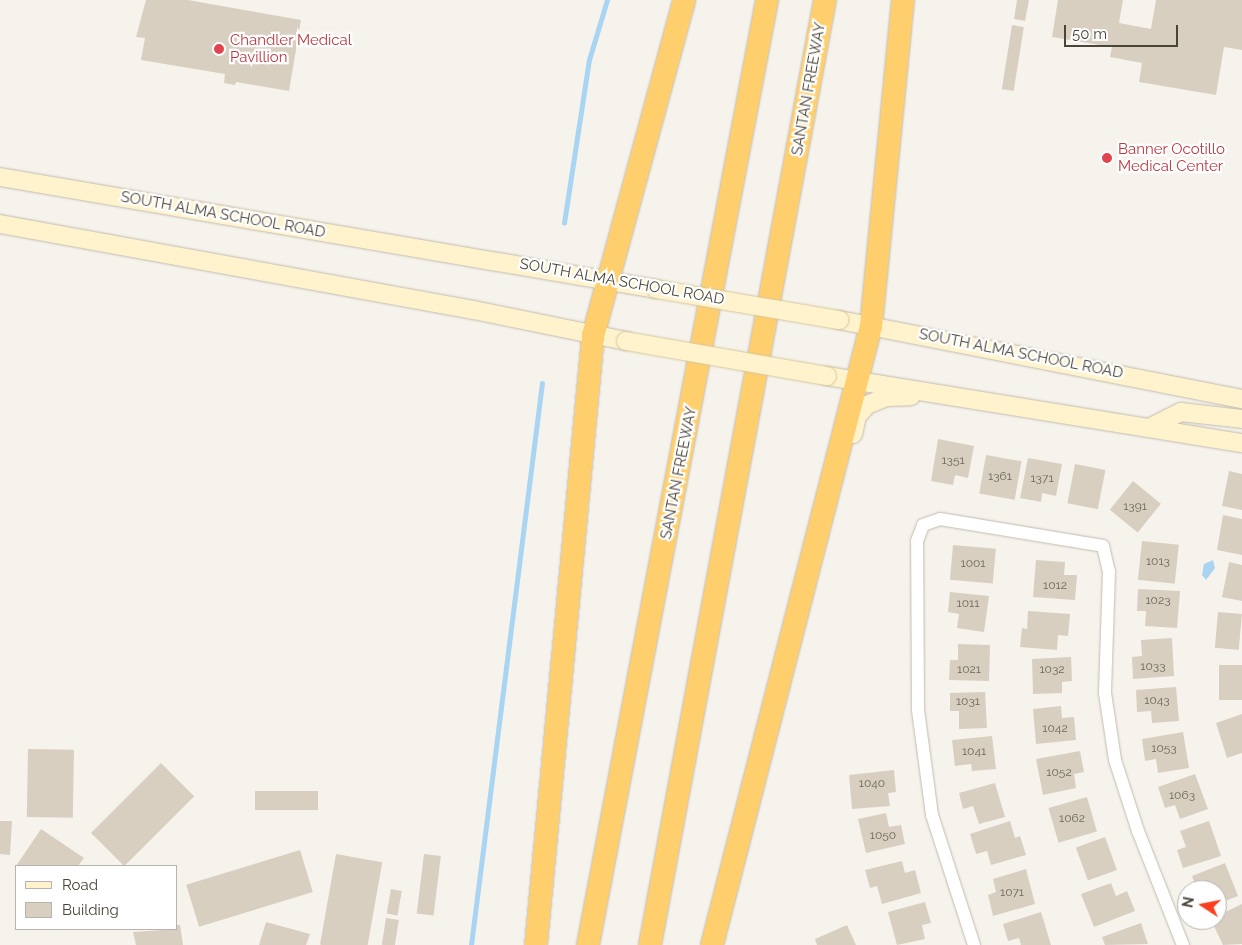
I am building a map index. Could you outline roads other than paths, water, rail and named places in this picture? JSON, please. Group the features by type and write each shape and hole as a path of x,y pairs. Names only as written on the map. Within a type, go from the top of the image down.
{"highway":[{"path":"536,945 593,336 684,0"},
{"name":"SANTAN FREEWAY","path":"588,945 767,0"},
{"name":"SANTAN FREEWAY","path":"650,945 825,0"},
{"path":"712,945 871,326 903,0"}],"main road":[{"name":"SOUTH ALMA SCHOOL ROAD","path":"0,177 839,320 1242,399"},
{"path":"0,224 474,310 626,342 856,381 1153,426 1242,443"},
{"path":"780,681 799,641 857,416 867,405 887,397 940,394"},
{"path":"1153,426 1181,412 1242,419"}],"street":[{"path":"972,944 932,815 918,710 917,541 923,525 940,519 1103,546 1108,570 1105,693 1115,760 1138,832 1183,945"}],"water":[{"path":"1213,560 1215,568 1206,580 1202,575 1204,564"}],"waterway":[{"path":"564,223 589,60 607,0"},
{"path":"471,945 542,383"}],"place":[{"name":"Chandler Medical Pavillion","path":"219,49"},
{"name":"Banner Ocotillo Medical Center","path":"1107,158"}]}
